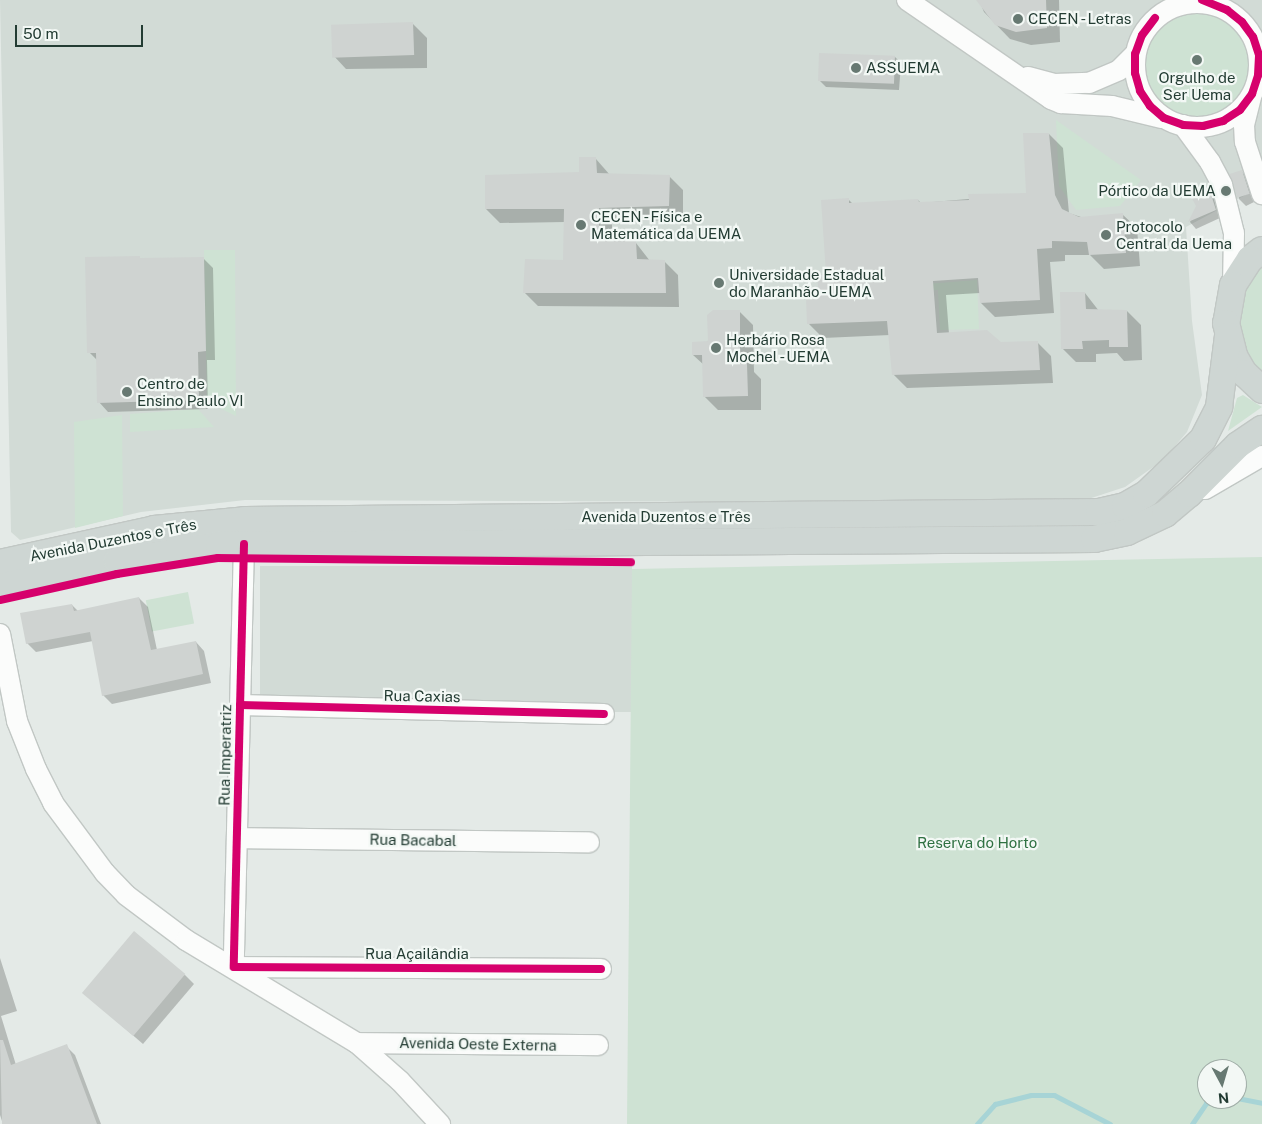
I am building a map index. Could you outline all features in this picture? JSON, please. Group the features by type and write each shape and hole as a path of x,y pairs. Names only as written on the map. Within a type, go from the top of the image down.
{"main road":[{"path":"1262,250 1250,259 1233,285 1226,310 1228,336 1238,364 1262,390"},
{"name":"Avenida Duzentos e Três","path":"0,563 154,529 244,520 1099,512 1124,506 1146,494 1203,440 1219,407 1228,336"},
{"name":"Avenida Duzentos e Três","path":"0,587 169,551 244,544 1076,540 1127,532 1173,508 1238,445 1262,429"}],"street":[{"path":"907,0 1061,103 1112,106 1164,118 1183,125 1203,126 1223,121 1240,110 1252,94"},
{"path":"1164,118 1150,106 1140,91 1135,73 1135,54 1142,34 1156,9 1206,2 1228,10 1242,22 1253,37 1260,54 1258,75 1244,125 1245,142 1262,194"},
{"path":"1012,72 1055,84 1089,83 1119,70 1135,54"},
{"path":"1183,125 1210,162 1222,184 1234,233 1233,285"},
{"path":"1173,508 1262,456"},
{"name":"Rua Imperatriz","path":"234,967 244,544"},
{"name":"Avenida Oeste Externa","path":"0,634 17,721 53,803 82,844 126,895 186,940 234,967 357,1043 400,1081 440,1124"},
{"name":"Rua Caxias","path":"240,705 604,714"},
{"name":"Rua Bacabal","path":"237,838 589,842"},
{"name":"Rua Açailândia","path":"234,967 600,969"},
{"name":"Avenida Oeste Externa","path":"357,1043 598,1045"}],"shaded area":[{"name":"Universidade Estadual do Maranhão - UEMA","path":"0,0 1262,0 1262,186 1186,227 1192,321 1202,395 1187,432 1163,460 1125,487 1076,503 245,500 141,512 20,540 11,532"},
{"path":"260,566 632,566 632,712 260,712"}],"green space":[{"path":"1197,14 1217,18 1234,29 1245,46 1249,66 1245,86 1234,103 1217,114 1197,118 1177,114 1160,103 1149,86 1145,66 1149,46 1160,29 1177,18"},
{"path":"1056,120 1141,180 1120,206 1076,210 1059,186"},
{"path":"204,250 235,250 236,416 207,402"},
{"path":"1262,261 1262,380 1249,367 1233,315 1256,267"},
{"path":"977,280 979,329 940,330 938,290 910,291 902,286"},
{"path":"1243,395 1262,407 1228,431 1237,398"},
{"path":"198,409 214,427 130,432 130,414"},
{"path":"122,415 123,516 75,528 74,422"},
{"name":"Reserva do Horto","path":"1262,557 1262,1124 627,1124 632,569"},
{"path":"188,592 194,623 152,632 146,600"}],"building":[{"name":"CECEN - Letras","path":"976,0 1046,0 1047,28 1016,32 995,25"},
{"path":"413,22 414,55 332,58 331,25"},
{"name":"ASSUEMA","path":"819,53 895,56 894,84 818,81"},
{"path":"1023,133 1049,133 1055,195 1062,209 1079,217 1123,213 1126,253 1089,255 1087,242 1052,241 1052,248 1037,249 1040,300 980,303 978,278 933,281 937,333 987,330 1001,342 1038,341 1040,370 892,375 887,321 807,324 806,298 819,297 817,275 826,274 821,200 849,198 849,203 918,199 919,202 969,200 968,194 1026,193"},
{"name":"CECEN - Física e Matemática da UEMA","path":"579,157 596,157 597,173 670,175 669,206 599,208 599,240 636,241 637,259 665,260 666,293 523,293 525,259 563,260 564,209 485,209 485,175 579,172"},
{"path":"1242,170 1250,194 1237,198 1230,174"},
{"path":"1208,185 1216,210 1188,222 1196,206 1189,193"},
{"path":"140,256 140,258 204,257 206,351 198,352 199,400 97,403 96,353 87,353 85,257"},
{"path":"1060,292 1085,292 1086,309 1127,310 1128,347 1109,347 1109,340 1082,341 1083,349 1061,349"},
{"name":"Herbário Rosa Mochel - UEMA","path":"713,310 740,310 740,364 747,364 748,396 703,397 702,355 692,355 692,342 708,341 707,315"},
{"path":"139,597 151,650 196,641 203,674 102,696 90,632 26,644 20,613 72,604 74,611"},
{"path":"134,931 185,974 133,1036 82,993"},
{"path":"0,1040 3,1040 11,1065 67,1044 97,1124 2,1124"}],"waterway":[{"path":"977,1124 995,1104 1031,1095 1054,1095 1110,1124"},
{"path":"1247,1100 1262,1103"},
{"path":"1192,1124 1202,1109"}],"cycle path":[{"path":"1155,18 1142,35 1135,54 1135,73 1140,91 1150,106 1164,118 1183,125 1203,126 1223,121 1240,110 1252,94 1258,75 1259,55 1253,37 1242,22 1227,10 1202,0"},
{"path":"244,544 234,967 601,969"},
{"path":"0,600 117,574 218,558 631,562"},
{"path":"240,705 604,714"}],"place":[{"name":"CECEN - Letras","path":"1018,19"},
{"name":"Orgulho de Ser Uema","path":"1197,60"},
{"name":"ASSUEMA","path":"856,68"},
{"name":"Pórtico da UEMA","path":"1226,191"},
{"name":"CECEN - Física e Matemática da UEMA","path":"581,225"},
{"name":"Protocolo Central da Uema","path":"1106,235"},
{"name":"Universidade Estadual do Maranhão - UEMA","path":"719,283"},
{"name":"Herbário Rosa Mochel - UEMA","path":"716,348"},
{"name":"Centro de Ensino Paulo VI","path":"127,392"}]}
